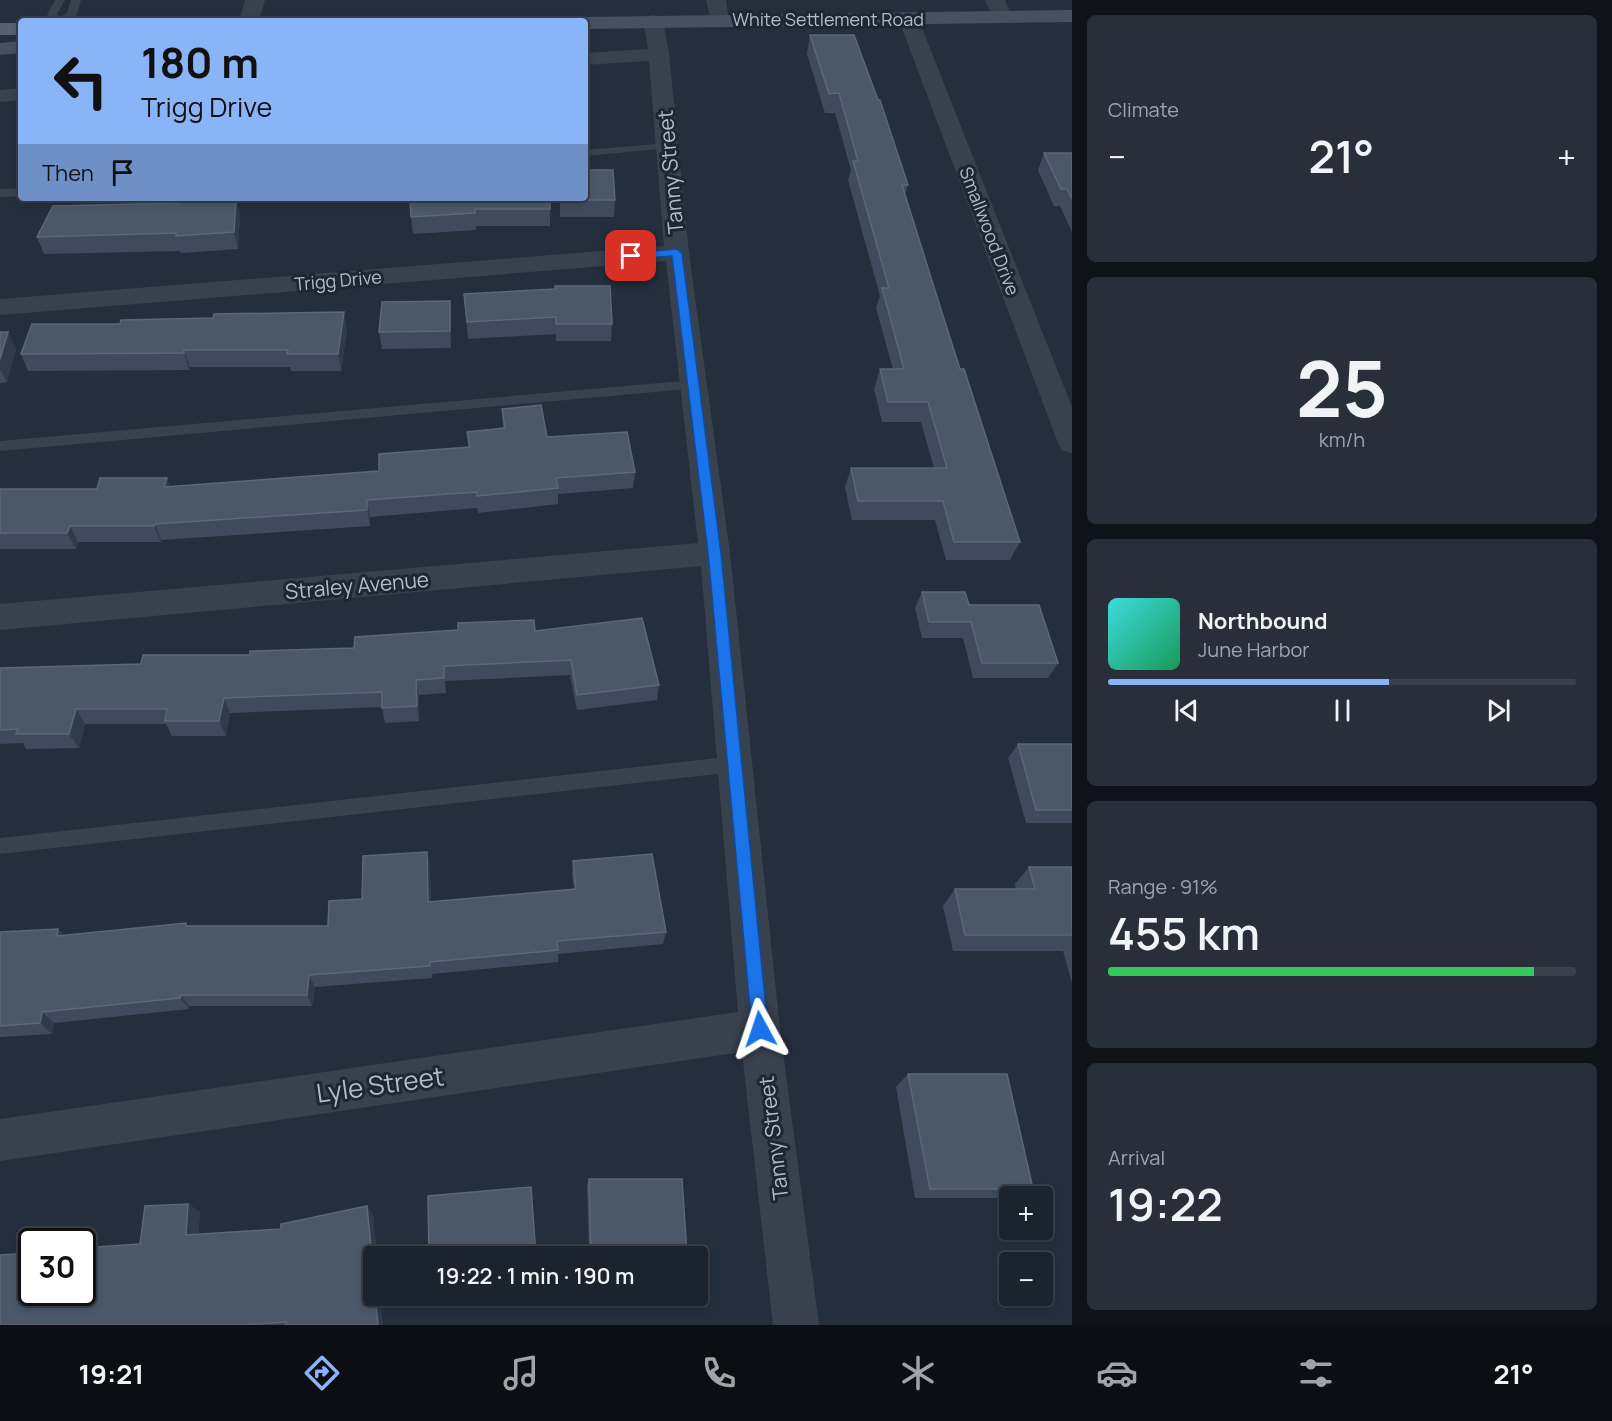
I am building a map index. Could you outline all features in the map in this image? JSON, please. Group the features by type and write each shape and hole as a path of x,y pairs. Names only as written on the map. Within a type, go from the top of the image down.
{"main road":[{"name":"White Settlement Road","path":"588,23 653,21 717,10 908,18 999,8 1072,16"},
{"path":"0,29 18,29"},
{"path":"0,49 18,47"}],"street":[{"path":"250,18 255,0"},
{"name":"Smallwood Drive","path":"908,18 1072,443"},
{"name":"Tanny Street","path":"653,21 659,54 677,253 715,553 760,1029 796,1325"},
{"path":"588,59 659,54"},
{"path":"0,96 18,94"},
{"name":"Trigg Drive","path":"0,307 677,253"},
{"name":"Straley Avenue","path":"0,617 715,553"},
{"name":"Lyle Street","path":"0,1140 760,1029"}],"lane":[{"path":"56,18 52,15 60,0"},
{"path":"66,18 72,15 76,0"},
{"path":"588,153 667,146"},
{"path":"0,193 18,192"},
{"path":"0,446 694,385"},
{"path":"0,846 735,764"}],"building":[{"path":"810,35 854,35 878,100 880,100 908,185 902,185 960,369 964,369 1020,542 954,542 943,501 858,501 851,468 947,468 928,402 888,402 880,369 904,369 882,288 889,288 853,161 858,161 839,93 829,94"},
{"path":"1044,153 1072,153 1072,199 1067,189 1061,189"},
{"path":"588,170 613,170 615,200 588,200"},
{"path":"181,201 236,201 234,232 176,236 176,233 37,237 53,206 180,203"},
{"path":"410,201 550,201 550,209 475,209 475,213 411,217"},
{"path":"555,286 610,286 612,324 556,324 556,317 467,322 464,294 555,289"},
{"path":"450,301 450,331 379,332 382,302"},
{"path":"344,312 338,354 287,354 288,350 184,350 184,353 21,354 32,324 120,324 121,320 213,318 214,314"},
{"path":"0,332 8,332 0,359"},
{"path":"541,405 547,437 627,432 635,472 556,478 558,488 477,496 476,492 367,500 367,510 155,524 154,526 70,526 67,533 0,533 0,489 97,489 100,478 167,478 164,487 379,471 379,454 470,447 467,432 505,428 502,409"},
{"path":"922,592 965,592 969,605 1039,605 1058,663 982,663 971,622 929,622"},
{"path":"642,618 659,685 577,695 571,660 444,666 444,678 416,680 417,706 382,708 382,692 224,698 219,721 165,721 167,709 76,709 69,734 16,734 18,729 0,730 0,668 141,664 143,655 250,655 250,651 354,648 355,637 458,630 458,623 534,620 535,631"},
{"path":"1018,744 1072,744 1072,810 1036,810"},
{"path":"427,852 428,902 576,889 573,861 652,854 666,932 557,941 558,950 430,962 430,966 309,975 307,995 181,995 180,998 42,1012 40,1023 0,1026 0,932 58,929 57,936 186,923 186,926 328,926 329,901 362,899 363,856"},
{"path":"1029,867 1072,867 1072,935 965,935 955,889 1035,889"},
{"path":"908,1074 1007,1074 1032,1186 999,1186 999,1189 930,1189"},
{"path":"589,1179 682,1179 686,1246 591,1246"},
{"path":"531,1187 535,1246 429,1246 428,1196"},
{"path":"188,1204 186,1235 281,1229 281,1224 367,1206 371,1246 363,1246 363,1306 376,1306 378,1325 286,1325 286,1322 243,1325 0,1325 0,1255 18,1254 18,1306 96,1306 96,1247 140,1244 145,1206"}],"route":[{"path":"631,256 677,253 715,553 760,1029"}]}
